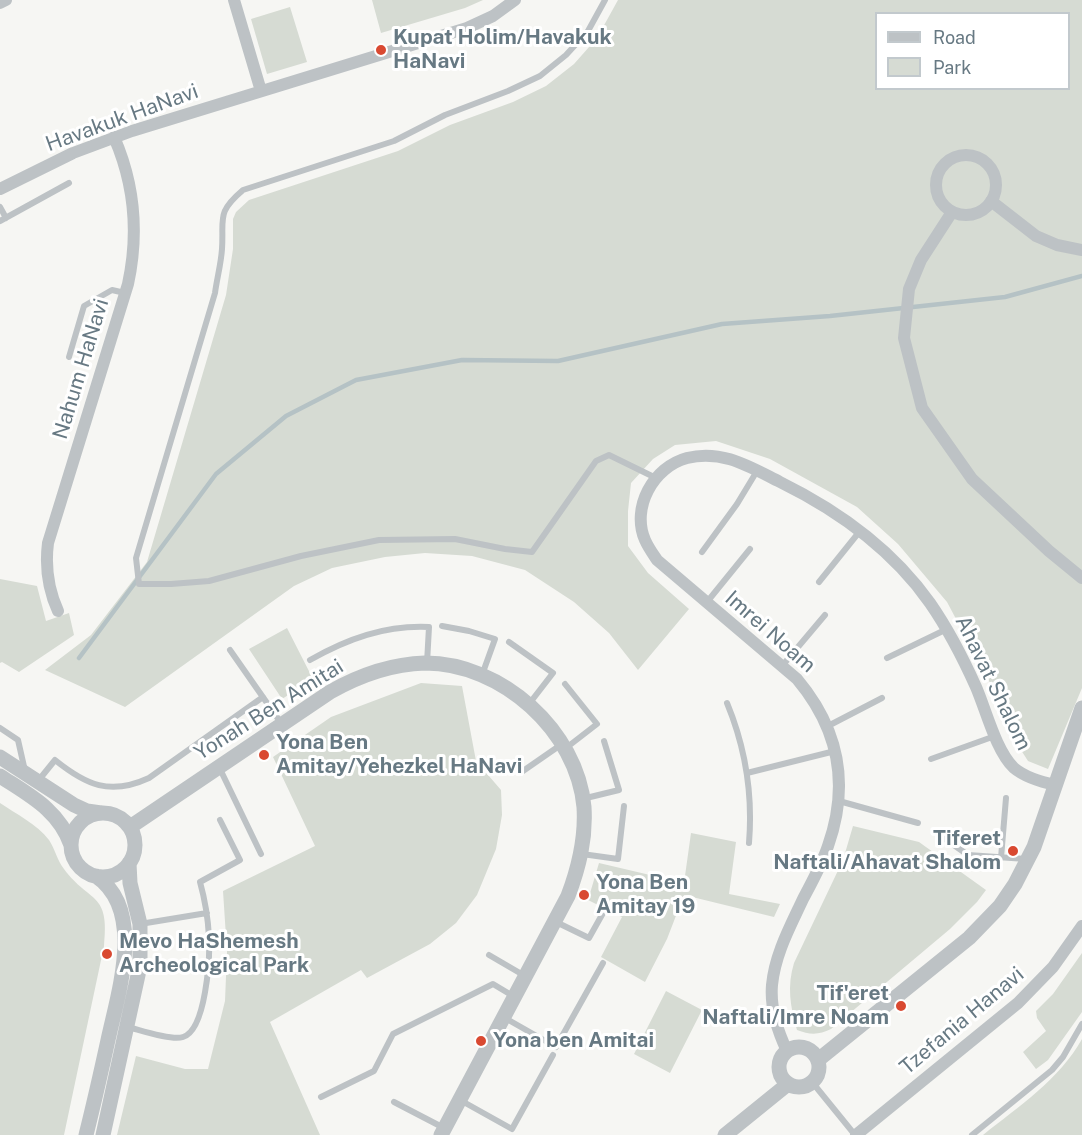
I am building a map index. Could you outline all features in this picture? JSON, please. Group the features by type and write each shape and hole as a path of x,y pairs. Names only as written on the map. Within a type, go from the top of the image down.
{"street":[{"path":"0,3 6,0"},
{"path":"234,0 261,91"},
{"name":"Havakuk HaNavi","path":"0,189 56,161 114,137 467,28 493,16 515,0"},
{"name":"Nahum HaNavi","path":"58,611 47,573 48,543 125,293 133,257 135,214 127,169 114,137"},
{"path":"964,155 975,156 984,161 991,168 995,178 996,188 991,201 981,212 971,215 952,212 944,207 935,189 939,170 946,162 964,155"},
{"path":"991,201 1036,236 1057,245 1082,250"},
{"path":"952,212 921,260 909,289 904,338 922,408 972,479 1048,551 1082,578"},
{"name":"Ahavat Shalom","path":"660,474 681,459 700,454 721,455 757,470 830,509 861,530 910,577 947,629 976,686 1004,755 1013,767 1030,778 1056,785"},
{"name":"Imrei Noam","path":"660,474 651,484 643,501 641,520 645,540 657,560 797,679 812,697 828,726 835,751 840,780 835,825 828,848 785,937 773,974 772,997 775,1019 787,1051"},
{"name":"Yonah Ben Amitai","path":"130,827 330,692 367,674 407,664 427,663 448,666 481,676 512,692 549,725 573,764 582,799 584,828 581,854 568,897 442,1132"},
{"path":"818,1060 980,928 1008,895 1028,860 1082,710"},
{"path":"0,757 77,807 117,816 130,827 135,843 133,856 129,863 114,874 96,876"},
{"path":"0,776 51,811 65,830 79,865 108,887 117,903 123,926 125,948 122,978 86,1135"},
{"path":"71,847 73,833 81,822 92,815 101,813"},
{"path":"103,1135 139,974 140,924 130,882 129,863"},
{"name":"Tzefania Hanavi","path":"855,1135 1018,1003 1053,967 1082,926"},
{"path":"795,1047 804,1047 815,1054 818,1060 819,1072 812,1082 800,1087 788,1084 779,1068 781,1059 787,1051 795,1047"},
{"path":"725,1135 788,1084"}],"lane":[{"path":"605,0 588,31 566,55 540,76 445,115 394,141 243,190 227,206 220,228 222,248 215,292 136,558 140,584 209,581 301,556 379,540 454,539 532,552 596,461 609,455 660,474"},
{"path":"0,207 3,220 69,183"},
{"path":"69,357 84,306 112,290 125,293"},
{"path":"702,552 737,504 757,470"},
{"path":"819,582 861,530"},
{"path":"706,602 750,549"},
{"path":"782,666 825,615"},
{"path":"310,660 338,645 367,634 391,628 416,626 429,627 427,663"},
{"path":"442,626 495,639 481,676"},
{"path":"887,658 947,629"},
{"path":"509,642 553,673 528,705"},
{"path":"230,650 281,724"},
{"path":"523,771 597,724 565,684"},
{"path":"0,728 18,740 32,778 55,760 79,778 96,785 115,788 137,784 148,778 263,697"},
{"path":"828,726 882,698"},
{"path":"727,703 741,742 747,773 751,805 749,843"},
{"path":"931,759 996,735"},
{"path":"582,799 619,790 604,741"},
{"path":"747,773 835,751"},
{"path":"218,766 261,854"},
{"path":"1001,858 1006,798"},
{"path":"839,801 918,823"},
{"path":"581,854 618,859 624,806"},
{"path":"128,1027 177,1038 186,1036 193,1030 204,994 208,965 207,914 200,882 240,860 220,820"},
{"path":"938,834 968,855 1028,860"},
{"path":"556,921 589,938 603,913"},
{"path":"140,924 207,914"},
{"path":"489,954 526,976"},
{"path":"504,1018 556,1047 603,963"},
{"path":"321,1096 374,1071 393,1034 493,984 515,997"},
{"path":"972,1135 1052,1070 1063,1057 1082,1024"},
{"path":"460,1100 512,1129 553,1055"},
{"path":"812,1082 855,1135"},
{"path":"394,1102 442,1132"}],"green space":[{"path":"372,0 483,0 465,8 381,33"},
{"path":"618,0 1082,0 1082,688 1048,769 1028,761 1012,736 1006,713 947,602 898,544 857,507 770,459 716,441 675,445 653,459 631,483 628,546 648,573 689,609 638,670 609,633 574,602 525,570 472,556 425,553 385,557 332,568 294,586 125,707 45,670 91,635 147,562 226,295 233,249 233,219 236,212 249,200 398,151 450,125 513,102 546,86 574,64 597,38"},
{"path":"290,7 307,62 267,74 251,19"},
{"path":"0,579 37,586 46,621 69,613 74,635 19,672 0,663"},
{"path":"287,628 313,679 282,699 249,649"},
{"path":"421,683 462,686 476,761 501,790 502,815 496,849 477,895 456,923 430,944 367,978 361,970 270,1022 320,1135 117,1135 136,1056 185,1069 208,1069 225,1001 227,952 223,891 315,846 273,757 331,717"},
{"path":"0,803 44,834 64,869 96,900 104,916 104,946 64,1135 0,1135"},
{"path":"853,826 919,842 986,890 950,929 831,1029 814,1034 806,1033 797,1030 791,1004 792,971 843,860"},
{"path":"691,833 736,842 729,894 780,904 774,917 684,895 667,939 645,982 601,957 622,917 588,900 599,863 684,883"},
{"path":"1082,953 1082,1012 1048,1060 1036,1069 1023,1052 1046,1031 1037,1018 1036,1011 1053,994"},
{"path":"666,991 702,1010 670,1073 634,1054"},
{"path":"1082,1039 1082,1135 983,1135 1050,1080 1073,1054"}],"waterway":[{"path":"79,658 216,474 286,416 356,380 462,360 558,361 722,324 830,316 1005,297 1082,276"}],"place":[{"name":"Kupat Holim/Havakuk HaNavi","path":"381,50"},
{"name":"Yona Ben Amitay/Yehezkel HaNavi","path":"264,755"},
{"name":"Tiferet Naftali/Ahavat Shalom","path":"1013,851"},
{"name":"Yona Ben Amitay 19","path":"584,895"},
{"name":"Mevo HaShemesh Archeological Park","path":"107,954"},
{"name":"Tif'eret Naftali/Imre Noam","path":"901,1006"},
{"name":"Yona ben Amitai","path":"481,1041"}]}
